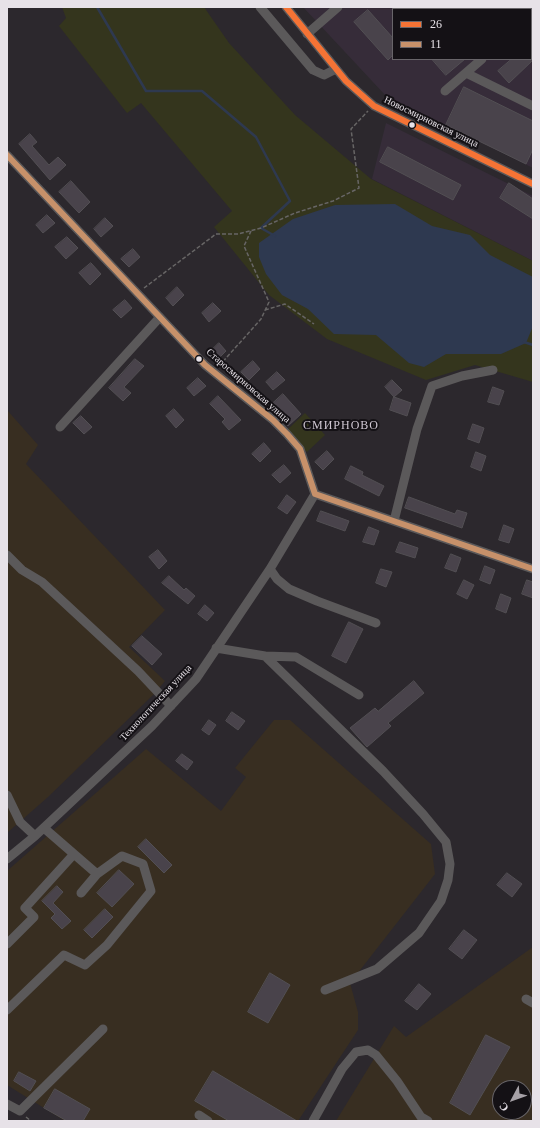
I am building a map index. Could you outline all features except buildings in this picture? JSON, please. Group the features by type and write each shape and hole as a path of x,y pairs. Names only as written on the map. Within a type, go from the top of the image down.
{"street":[{"path":"260,7 313,70 324,75 336,69"},
{"name":"Новосмирновская улица","path":"286,7 346,81 374,106 533,184"},
{"path":"307,34 338,7"},
{"path":"445,91 481,60"},
{"path":"466,73 531,102"},
{"name":"Старосмирновская улица","path":"7,155 205,364 273,420 300,449 315,494"},
{"path":"60,427 160,317"},
{"path":"394,521 417,429 432,386 462,376 493,370"},
{"path":"315,494 533,569"},
{"name":"Технологическая улица","path":"7,859 44,828 152,726 196,680 270,569 315,494"},
{"path":"7,555 22,570 42,582 138,671 171,706"},
{"path":"270,569 289,589 317,602 376,623"},
{"path":"216,648 265,656 296,657 359,695"},
{"path":"265,656 383,771 423,814 446,842 450,864 448,880 440,901 419,934 376,969 325,990"},
{"path":"7,795 20,822 35,836"},
{"path":"44,828 97,874"},
{"path":"7,944 34,917 25,908 74,854"},
{"path":"7,1010 64,955 85,965 107,945 151,891 142,864 122,856 97,874 81,893"},
{"path":"7,1104 20,1111 103,1029"},
{"path":"313,1121 342,1069 356,1052 368,1050 376,1055 397,1081 421,1117 428,1121"},
{"path":"199,1115 208,1121"}],"path":[{"path":"137,293 216,234 238,234 261,228 295,213 333,201 359,188 351,129 366,112 374,106"},
{"path":"214,372 261,319 269,302 244,246 251,231"},
{"path":"265,310 285,304 314,324"}],"shaded area":[{"path":"303,7 533,7 533,168 386,96"},
{"path":"386,123 533,196 533,261 372,179"},
{"path":"7,410 38,445 26,464 165,610 129,647 165,681 154,694 48,797 7,833"},
{"path":"274,720 290,720 431,844 435,874 350,983 358,1012 358,1030 298,1121 65,1121 7,1085 7,871 146,749 221,811 246,777 235,768"},
{"path":"533,947 533,1121 336,1121 394,1026 406,1037"}],"green space":[{"path":"62,7 204,7 229,43 295,115 371,179 533,261 533,382 475,365 426,380 327,339 269,295 214,227 232,211 141,103 127,113 59,26 66,18"},
{"path":"305,413 325,435 307,452 287,430"}],"water":[{"path":"395,204 432,226 470,235 490,255 533,277 533,326 526,343 501,354 446,354 424,367 409,363 376,335 334,334 308,309 282,295 266,274 259,257 259,243 293,219 335,205"}],"waterway":[{"path":"97,7 146,91 202,91 256,137 290,201 261,228 275,236"},
{"path":"524,342 533,345"}],"transit line":[{"name":"26","path":"286,7 346,81 374,106 533,184"},
{"name":"11","path":"7,155 205,365 273,420 287,434 300,449 315,494 533,569"}],"district":[{"name":"СМИРНОВО","path":"341,426"}]}
